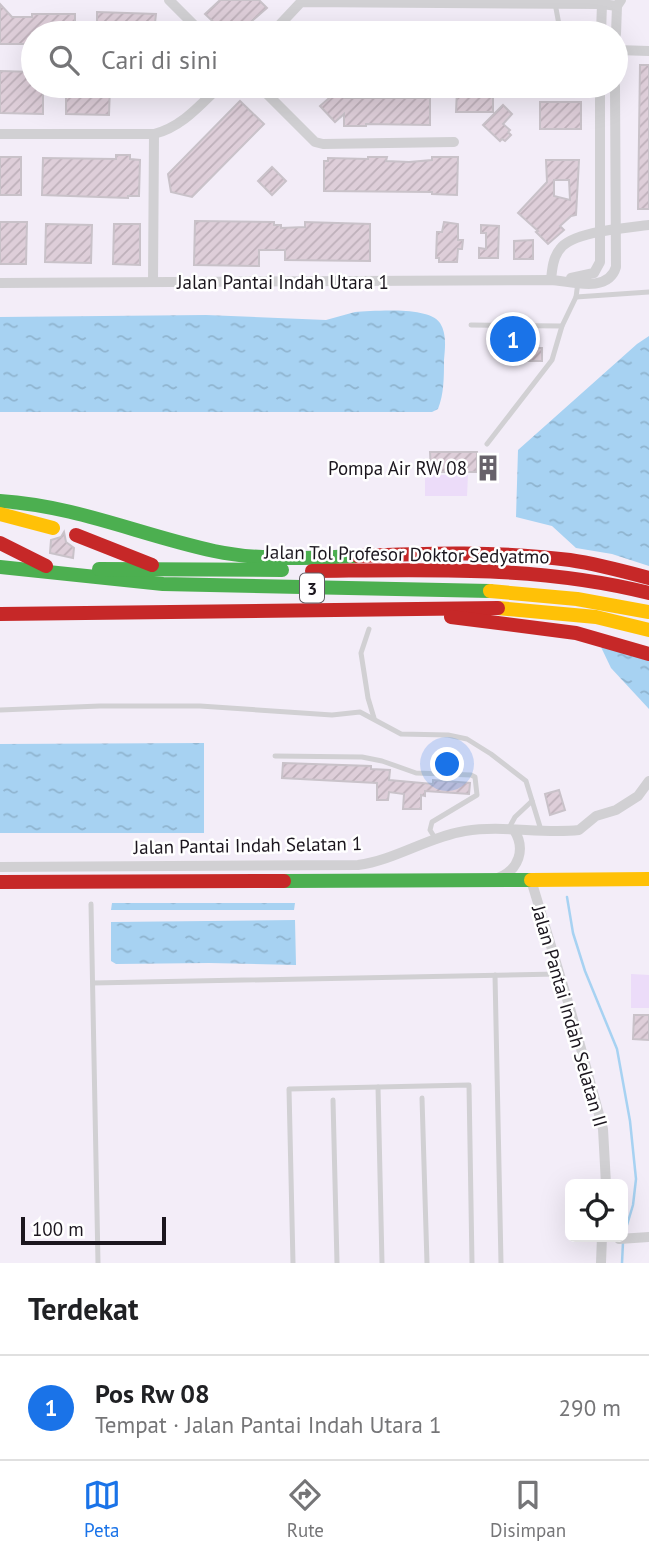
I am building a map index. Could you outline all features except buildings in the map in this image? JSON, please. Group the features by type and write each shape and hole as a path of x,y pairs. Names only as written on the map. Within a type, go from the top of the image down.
{"main road":[{"path":"0,501 79,512 135,529 247,556 310,559 373,555 557,559 599,565 649,578"},
{"path":"0,514 53,528"},
{"name":"Jalan Tol Profesor Doktor Sedyatmo","path":"76,536 163,569"},
{"path":"0,543 36,559 52,570"},
{"name":"Jalan Tol Profesor Doktor Sedyatmo","path":"0,567 52,570 509,572 586,580 649,593"},
{"name":"Jalan Tol Profesor Doktor Sedyatmo","path":"52,570 130,583 441,588 573,597 649,612"},
{"name":"3","path":"0,614 486,607 596,617 649,630"},
{"path":"407,608 430,615 583,634 624,644 649,654"},
{"name":"Jalan Pantai Indah Selatan 1","path":"0,881 497,878 533,885 649,878"}],"street":[{"path":"169,0 190,21"},
{"path":"283,21 301,1 619,3 617,21"},
{"path":"602,21 603,2"},
{"path":"628,50 649,51"},
{"path":"0,134 154,134 169,130 183,121 207,98"},
{"path":"271,98 315,142 323,144 454,142"},
{"path":"578,280 594,273 600,261 600,98"},
{"path":"578,280 604,281 614,273 615,98"},
{"path":"153,282 154,134"},
{"path":"551,280 552,266 560,248 568,242 598,231 649,225"},
{"name":"Jalan Pantai Indah Utara 1","path":"0,283 578,280"},
{"name":"Jalan Pantai Indah Selatan 1","path":"0,867 339,866 382,860 435,838 471,830 579,830 596,816 615,810 638,796 649,781"},
{"path":"497,878 510,872 519,859 520,844 511,830"},
{"name":"Jalan Pantai Indah Selatan II","path":"533,885 603,1129 606,1179"},
{"path":"628,1239 649,1237"},
{"path":"601,1263 603,1242"}],"lane":[{"path":"555,3 558,21"},
{"path":"487,444 552,360 562,326 576,297 578,280"},
{"path":"576,297 649,292"},
{"path":"471,325 562,326"},
{"path":"369,629 361,653 374,718"},
{"path":"0,710 200,706 332,715 360,712 401,734 448,735 467,740 502,762 526,781 541,830"},
{"path":"275,756 362,757 416,773 475,777 477,795 432,822 430,830 435,838"},
{"path":"511,830 516,817 532,801"},
{"path":"91,904 98,1263"},
{"path":"93,983 560,974"},
{"path":"495,975 501,1263"},
{"path":"293,1263 289,1089 469,1085 472,1263"},
{"path":"378,1087 382,1263"},
{"path":"422,1098 427,1263"},
{"path":"333,1100 337,1263"}],"shaded area":[{"path":"425,475 468,475 467,496 425,496"},
{"path":"631,974 649,975 649,1008 631,1008"}],"water":[{"path":"355,312 413,312 425,314 440,323 445,346 443,385 438,409 432,412 0,412 0,317 206,315 326,320"},
{"path":"649,336 649,566 612,554 576,548 552,526 516,517 518,450"},
{"path":"600,645 649,661 649,709 611,668"},
{"path":"204,743 204,833 0,833 0,744"},
{"path":"112,903 295,903 294,910 111,910"},
{"path":"295,920 296,965 116,964 111,961 111,922"}],"waterway":[{"path":"567,897 573,933 585,971 617,1049 630,1121 636,1179 628,1222"},
{"path":"622,1263 623,1242"}],"traffic: fast":[{"path":"0,501 56,509 232,554 286,558 358,556"},
{"path":"0,567 163,584 490,591"},
{"path":"99,569 282,570"},
{"path":"284,881 531,880"}],"traffic: slow":[{"path":"0,514 53,528"},
{"path":"490,591 577,599 649,612"},
{"path":"498,608 596,617 649,630"},
{"path":"531,880 649,879"}],"traffic: jam":[{"path":"76,535 152,565"},
{"path":"0,543 46,566"},
{"path":"358,556 464,554 544,557 570,560 649,578"},
{"path":"312,571 439,570 523,573 607,584 649,593"},
{"path":"0,614 498,608"},
{"path":"451,617 576,633 649,654"},
{"path":"0,882 284,881"}],"place":[{"name":"Pos Rw 08","path":"513,339"},
{"name":"Pompa Air RW 08","path":"488,468"}]}
